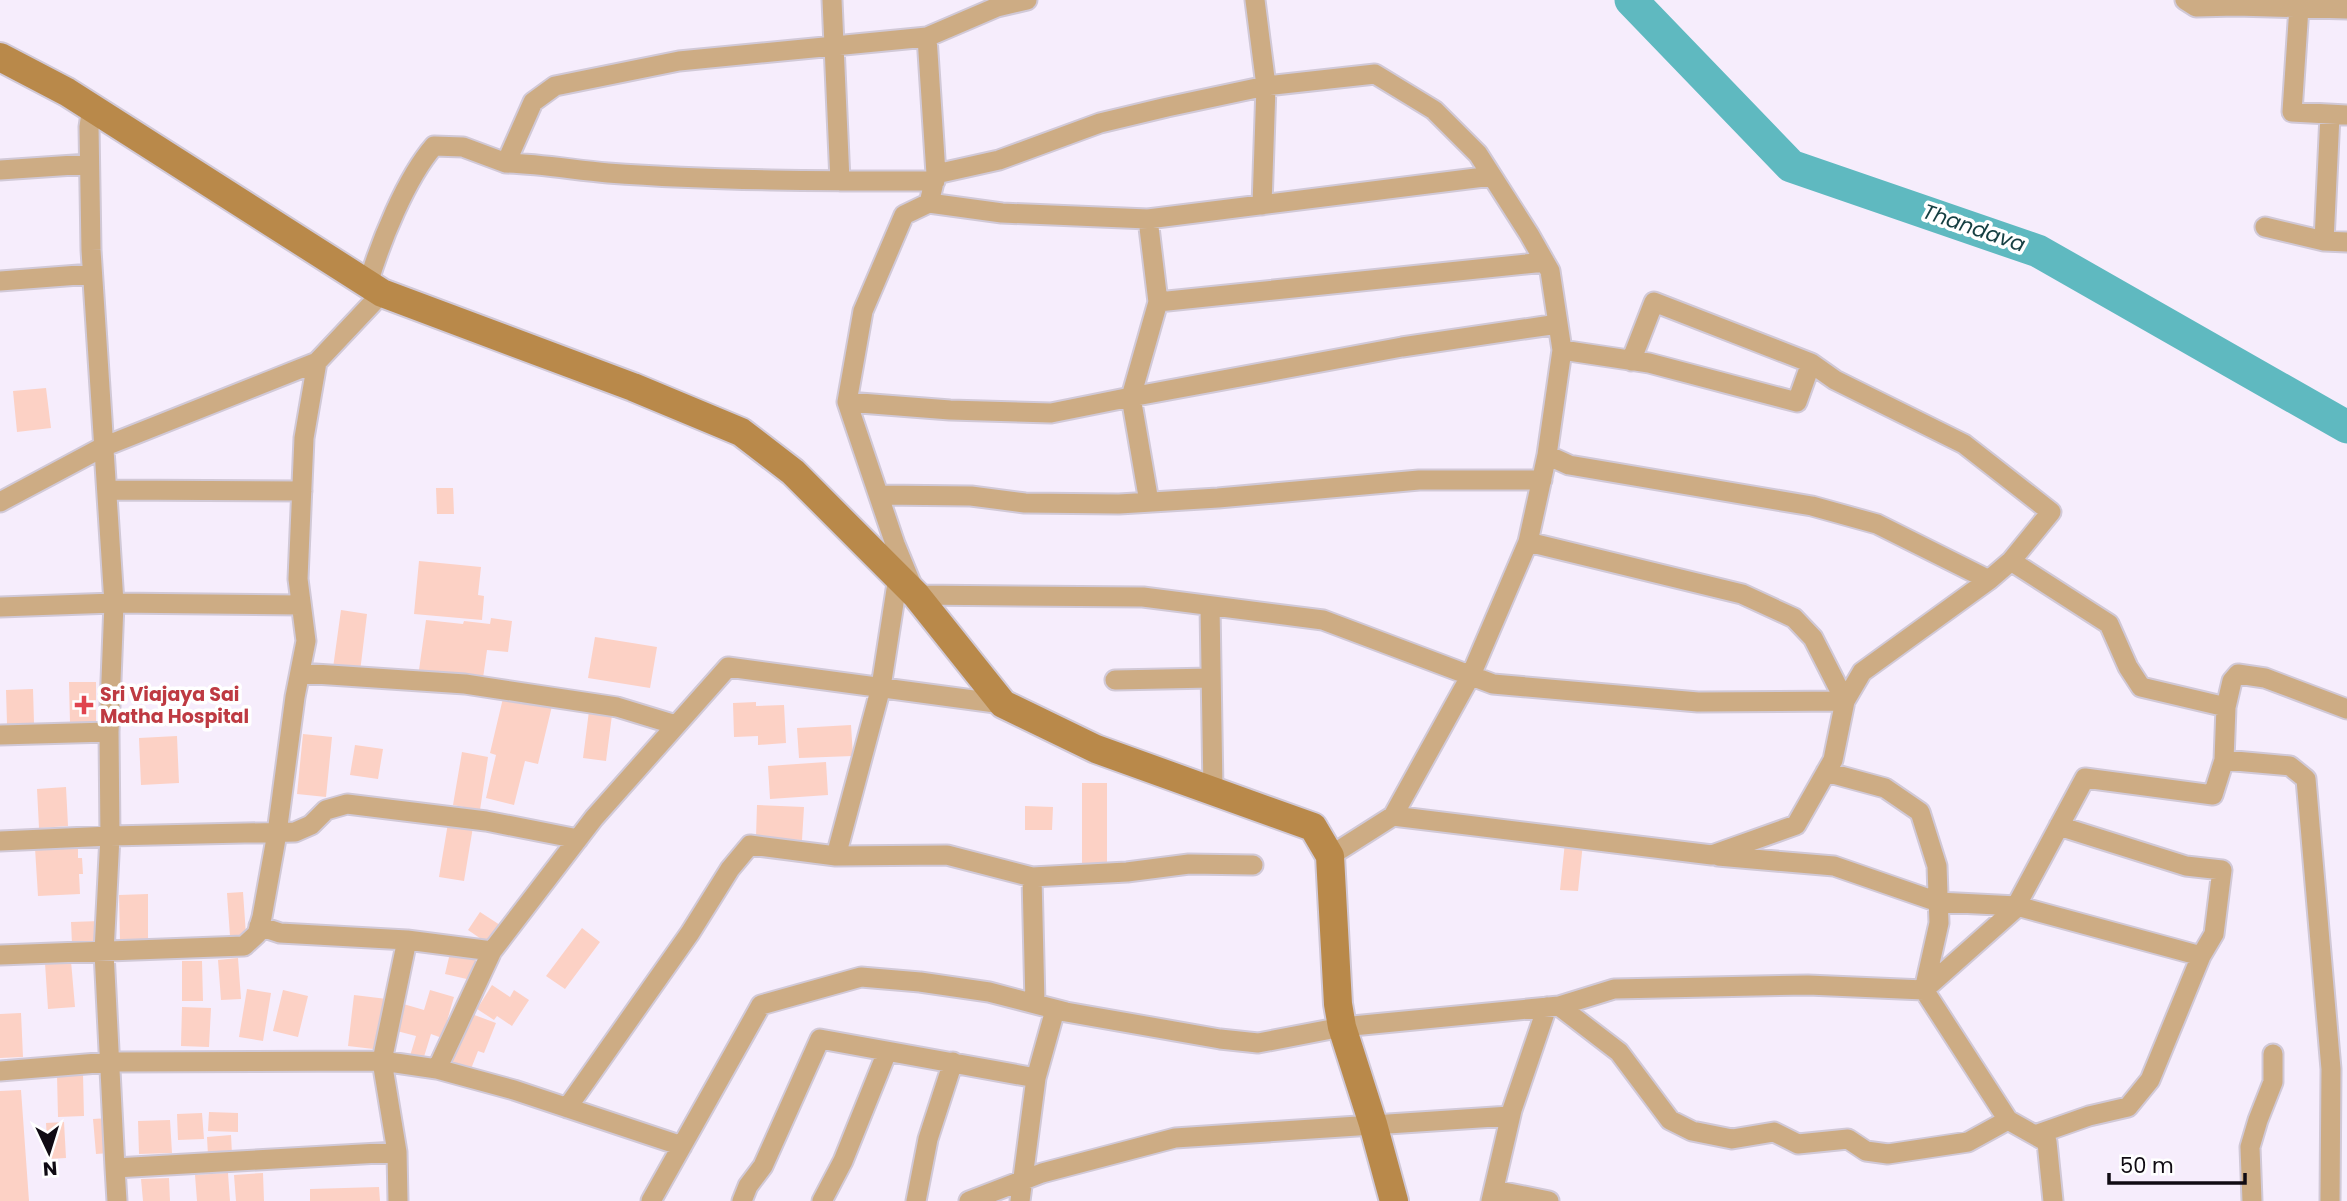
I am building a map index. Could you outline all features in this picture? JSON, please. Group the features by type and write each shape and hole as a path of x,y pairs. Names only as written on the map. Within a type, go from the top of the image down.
{"main road":[{"path":"0,57 92,107 375,288 633,387 741,432 793,472 907,586 1003,704 1096,749 1313,827 1330,856 1338,1004 1342,1027 1394,1201"}],"street":[{"path":"832,0 840,181"},
{"path":"506,163 533,102 555,86 679,61 927,37 997,7 1027,0"},
{"path":"1255,0 1266,86 1262,205"},
{"path":"2185,0 2196,7 2289,5 2347,9"},
{"path":"2289,5 2292,113 2339,115 2324,242"},
{"path":"927,37 935,177 929,203"},
{"path":"0,955 244,946 257,934 277,833 306,641 298,579 304,438 317,362 375,288 383,240 421,161 434,146 463,147 506,163 543,164 606,173 840,181 935,177 999,160 1100,123 1266,86 1375,74 1434,110 1478,154 1549,271 1562,351 1547,455 1528,542 1471,675 1393,817 1330,856"},
{"path":"92,107 89,127 92,274 114,603 109,732 110,836 104,951 117,1201"},
{"path":"0,170 89,164"},
{"path":"836,856 907,586 880,495 847,402 863,311 904,215 929,203 1002,213 1148,219 1492,176"},
{"path":"1148,219 1158,302 1131,397 1149,502"},
{"path":"2266,227 2324,242 2347,242"},
{"path":"1158,302 1545,262"},
{"path":"0,281 92,274"},
{"path":"1631,361 1654,302 1811,363 1835,380 1964,444 2051,512 2011,561 1989,580 1862,672 1845,701 1833,760 1796,825 1712,855"},
{"path":"847,402 950,410 1051,413 1402,348 1558,324"},
{"path":"1562,351 1649,363 1797,402 1811,363"},
{"path":"0,502 103,447 317,362"},
{"path":"1547,455 1569,465 1812,506 1877,524 1989,580"},
{"path":"880,495 971,496 1025,503 1149,502 1419,480 1542,480"},
{"path":"0,488 28,488"},
{"path":"108,490 302,491"},
{"path":"1528,542 1742,594 1794,618 1813,638 1845,701"},
{"path":"2011,561 2109,624 2128,667 2141,687 2226,707"},
{"path":"907,586 1143,597 1323,620 1493,684 1699,702 1845,701"},
{"path":"0,607 114,603 301,605"},
{"path":"1210,606 1213,791"},
{"path":"438,1069 492,951 578,839 728,667 1003,704"},
{"path":"300,673 465,684 617,707 677,725"},
{"path":"651,1201 761,1005 861,977 989,992 1055,1010 1220,1039 1258,1043 1342,1027 1553,1007 1614,989 1808,985 1924,990 2014,910 2085,778 2213,795 2224,760 2226,707 2232,681 2238,674 2266,678 2347,709"},
{"path":"1115,680 1211,678"},
{"path":"0,735 109,732"},
{"path":"2224,760 2290,766 2306,779 2331,1069 2330,1201"},
{"path":"1826,772 1885,788 1920,812 1937,866 1939,923 1924,990 2008,1120 2047,1142 2053,1201"},
{"path":"0,841 295,832 311,825 326,810 347,804 486,821 578,839"},
{"path":"1393,817 1712,855 1834,866 1938,902 2017,906 2201,956"},
{"path":"2035,1135 2089,1116 2127,1107 2150,1080 2201,956 2214,934 2222,870 2186,866 2059,826"},
{"path":"567,1108 690,933 730,869 750,845 836,856 947,855 1032,877 1127,872 1189,864 1253,864"},
{"path":"1032,877 1035,1004"},
{"path":"260,926 280,933 407,940 492,951"},
{"path":"398,1201 397,1152 383,1061 407,940"},
{"path":"1549,1201 1492,1195 1510,1116 1553,1007"},
{"path":"1553,1007 1619,1052 1670,1120 1692,1131 1732,1139 1774,1132 1798,1144 1848,1139 1866,1151 1888,1154 1968,1142 2008,1120"},
{"path":"1020,1201 1036,1078 1055,1010"},
{"path":"742,1201 748,1186 763,1166 820,1039 1036,1078"},
{"path":"822,1201 843,1161 887,1052"},
{"path":"2252,1201 2250,1147 2273,1082 2273,1054"},
{"path":"0,1071 110,1062 383,1061 438,1069 682,1146"},
{"path":"916,1201 928,1139 953,1062"},
{"path":"969,1201 1042,1173 1175,1138 1510,1116"},
{"path":"115,1168 397,1152"}],"building":[{"path":"46,388 51,428 17,432 13,391"},
{"path":"436,488 453,488 454,514 437,514"},
{"path":"419,561 481,567 478,595 484,596 482,620 414,614"},
{"path":"341,610 367,614 360,672 333,668"},
{"path":"491,618 512,621 508,652 487,650 483,678 419,670 426,620 490,624"},
{"path":"595,637 657,647 650,688 588,678"},
{"path":"69,682 96,682 96,723 70,723"},
{"path":"33,689 34,723 7,724 6,690"},
{"path":"504,694 552,706 538,764 525,761 514,805 486,798 496,755 490,753"},
{"path":"756,702 756,706 784,705 786,743 758,745 758,736 734,737 733,703"},
{"path":"589,711 612,715 606,761 583,758"},
{"path":"851,725 853,756 799,758 797,728"},
{"path":"303,734 332,737 326,797 297,794"},
{"path":"177,736 179,783 141,785 139,738"},
{"path":"355,745 383,749 378,779 350,775"},
{"path":"462,752 488,757 480,810 453,805"},
{"path":"826,762 828,795 770,799 768,766"},
{"path":"1082,783 1107,783 1107,864 1082,864"},
{"path":"66,787 68,826 39,828 37,789"},
{"path":"757,805 804,807 802,840 756,837"},
{"path":"1025,806 1053,807 1052,830 1025,830"},
{"path":"448,823 473,827 464,881 439,877"},
{"path":"1565,842 1583,843 1578,891 1560,890"},
{"path":"78,846 78,858 82,858 83,874 79,874 80,894 38,896 35,848"},
{"path":"243,892 246,935 230,936 227,893"},
{"path":"148,894 148,941 120,942 119,895"},
{"path":"480,912 500,925 487,943 468,930"},
{"path":"100,921 101,943 72,944 71,922"},
{"path":"582,928 600,942 565,989 546,976"},
{"path":"450,953 476,959 471,980 445,974"},
{"path":"238,958 241,999 221,1000 218,960"},
{"path":"71,961 75,1007 48,1009 45,963"},
{"path":"182,961 202,961 203,1001 182,1001"},
{"path":"492,985 510,997 514,990 529,1000 512,1026 497,1016 494,1020 477,1009"},
{"path":"247,989 271,993 263,1041 239,1037"},
{"path":"283,990 308,996 298,1037 273,1031"},
{"path":"430,990 454,997 442,1038 431,1034 423,1060 410,1056 416,1036 393,1030 400,1003 424,1010"},
{"path":"354,995 387,999 382,1050 348,1046"},
{"path":"182,1007 211,1008 209,1047 181,1046"},
{"path":"21,1013 23,1057 0,1058 0,1014"},
{"path":"469,1013 496,1023 484,1053 478,1051 469,1074 448,1066"},
{"path":"83,1074 84,1116 58,1117 57,1075"},
{"path":"21,1090 29,1201 0,1201 0,1091"},
{"path":"209,1112 238,1113 238,1132 208,1131"},
{"path":"202,1113 204,1139 178,1140 177,1114"},
{"path":"108,1118 109,1153 96,1154 93,1119"},
{"path":"170,1120 172,1153 139,1154 138,1121"},
{"path":"64,1122 66,1158 48,1159 46,1123"},
{"path":"231,1135 232,1154 208,1155 207,1137"},
{"path":"228,1173 230,1201 197,1201 195,1175"},
{"path":"263,1173 264,1201 236,1201 234,1175"},
{"path":"169,1178 170,1201 143,1201 141,1179"},
{"path":"379,1187 380,1201 310,1201 310,1189"}],"waterway":[{"name":"Thandava","path":"1631,0 1791,166 2038,251 2347,427"}],"place":[{"name":"Sri Viajaya Sai Matha Hospital","path":"84,705"}]}
